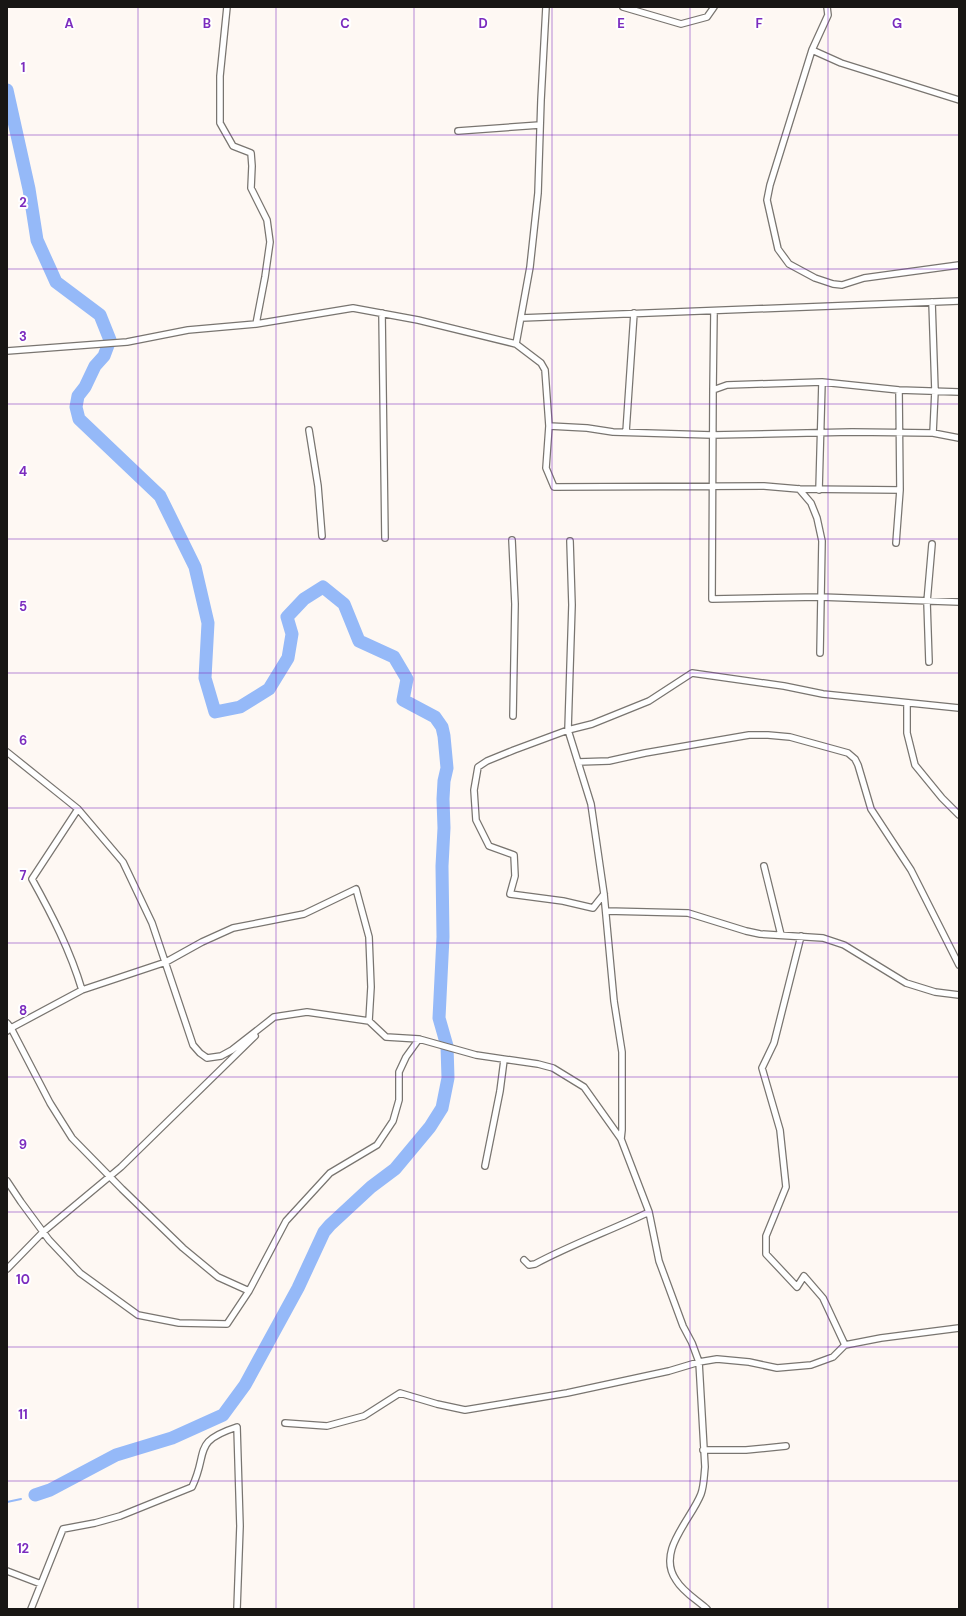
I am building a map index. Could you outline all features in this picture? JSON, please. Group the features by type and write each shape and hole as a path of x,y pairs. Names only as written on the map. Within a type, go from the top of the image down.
{"street":[{"path":"227,7 220,76 220,123 233,146 251,153 251,188 267,220 270,242 256,324"},
{"path":"516,344 530,267 538,193 546,7"},
{"path":"623,7 681,24 707,17 714,7"},
{"path":"827,7 828,15 812,50 768,192 767,200 778,249 789,264 815,278 834,284 842,284 864,278 959,265"},
{"path":"812,50 841,63 959,100"},
{"path":"458,132 540,125"},
{"path":"521,318 959,301"},
{"path":"932,302 935,391 933,433"},
{"path":"7,351 127,342 188,330 256,324 353,308 382,313 516,344 542,363 545,370 549,426 546,468 554,487 764,486 820,490 900,490"},
{"path":"714,311 712,598 820,597 959,602"},
{"path":"382,313 385,538"},
{"path":"626,432 634,313"},
{"path":"713,390 728,385 822,382 899,390 959,392"},
{"path":"820,490 822,382"},
{"path":"896,543 900,490 899,390"},
{"path":"549,426 587,428 612,432 712,435 899,432 933,433 959,438"},
{"path":"309,430 318,486 322,536"},
{"path":"799,489 811,503 817,518 822,541 820,653"},
{"path":"512,540 515,604 513,716"},
{"path":"570,541 572,605 568,730 591,804 604,894 614,1001 622,1052 622,1130 620,1139"},
{"path":"929,662 928,602 932,544"},
{"path":"604,894 593,908 563,901 510,894 515,876 514,855 489,846 476,820 474,790 478,767 487,761 568,730 592,724 649,701 692,673 784,686 823,694 959,708"},
{"path":"907,703 907,733 915,765 942,798 959,815"},
{"path":"578,762 609,761 749,735 790,737 848,753 855,759 858,765 871,809 911,870 959,965"},
{"path":"7,752 78,809 123,862 152,923 193,1045 207,1058 221,1056 232,1050 274,1017 306,1012 369,1021 386,1037 419,1039 476,1055 538,1064 553,1068 578,1082 590,1095 620,1139 649,1212 659,1261 683,1326 692,1343 699,1362 705,1467 701,1493 674,1544 670,1553 669,1563 676,1580 686,1592 707,1609"},
{"path":"78,809 32,879 58,925 75,966 82,990"},
{"path":"764,866 781,935"},
{"path":"249,1291 218,1277 110,1177 72,1138 50,1103 8,1027 82,990 166,962 202,942 233,928 304,914 356,889 369,937 371,987 369,1021"},
{"path":"606,910 688,913 746,931 823,938 835,941 906,983 935,992 959,995"},
{"path":"801,936 774,1043 762,1068 780,1130 786,1187 766,1236 766,1254 796,1287 804,1276 823,1298 845,1345"},
{"path":"7,1269 44,1232 110,1177 274,1017"},
{"path":"7,1180 21,1202 44,1232 80,1273 138,1315 179,1323 227,1324 249,1291 286,1221 330,1173 377,1145 393,1121 398,1100 399,1072 406,1057 419,1039"},
{"path":"485,1166 500,1090 504,1060"},
{"path":"524,1260 529,1265 535,1264 575,1244 618,1228 649,1212"},
{"path":"285,1423 327,1426 364,1416 400,1393 436,1404 465,1410 567,1393 669,1371 699,1362 718,1359 749,1362 777,1368 805,1366 833,1357 845,1345 881,1338 959,1328"},
{"path":"31,1609 63,1529 95,1523 120,1516 192,1487 195,1481 200,1457 207,1441 222,1432 237,1427 240,1526 237,1609"},
{"path":"703,1450 746,1450 786,1446"},
{"path":"7,1571 41,1584"}],"waterway":[{"path":"7,90 29,189 37,240 56,282 100,315 110,340 104,356 95,366 85,387 78,396 76,407 79,419 160,496 195,567 208,623 205,678 215,712 240,707 269,689 288,658 292,634 287,617 304,599 323,587 344,604 359,641 394,657 407,679 403,700 435,717 442,727 447,768 444,781 443,799 443,937 439,1018 447,1046 448,1078 442,1108 430,1127 395,1169 371,1187 324,1232 298,1288 245,1385 223,1415 172,1438 116,1455 50,1490 35,1495"},
{"path":"7,1502 21,1499"}]}
